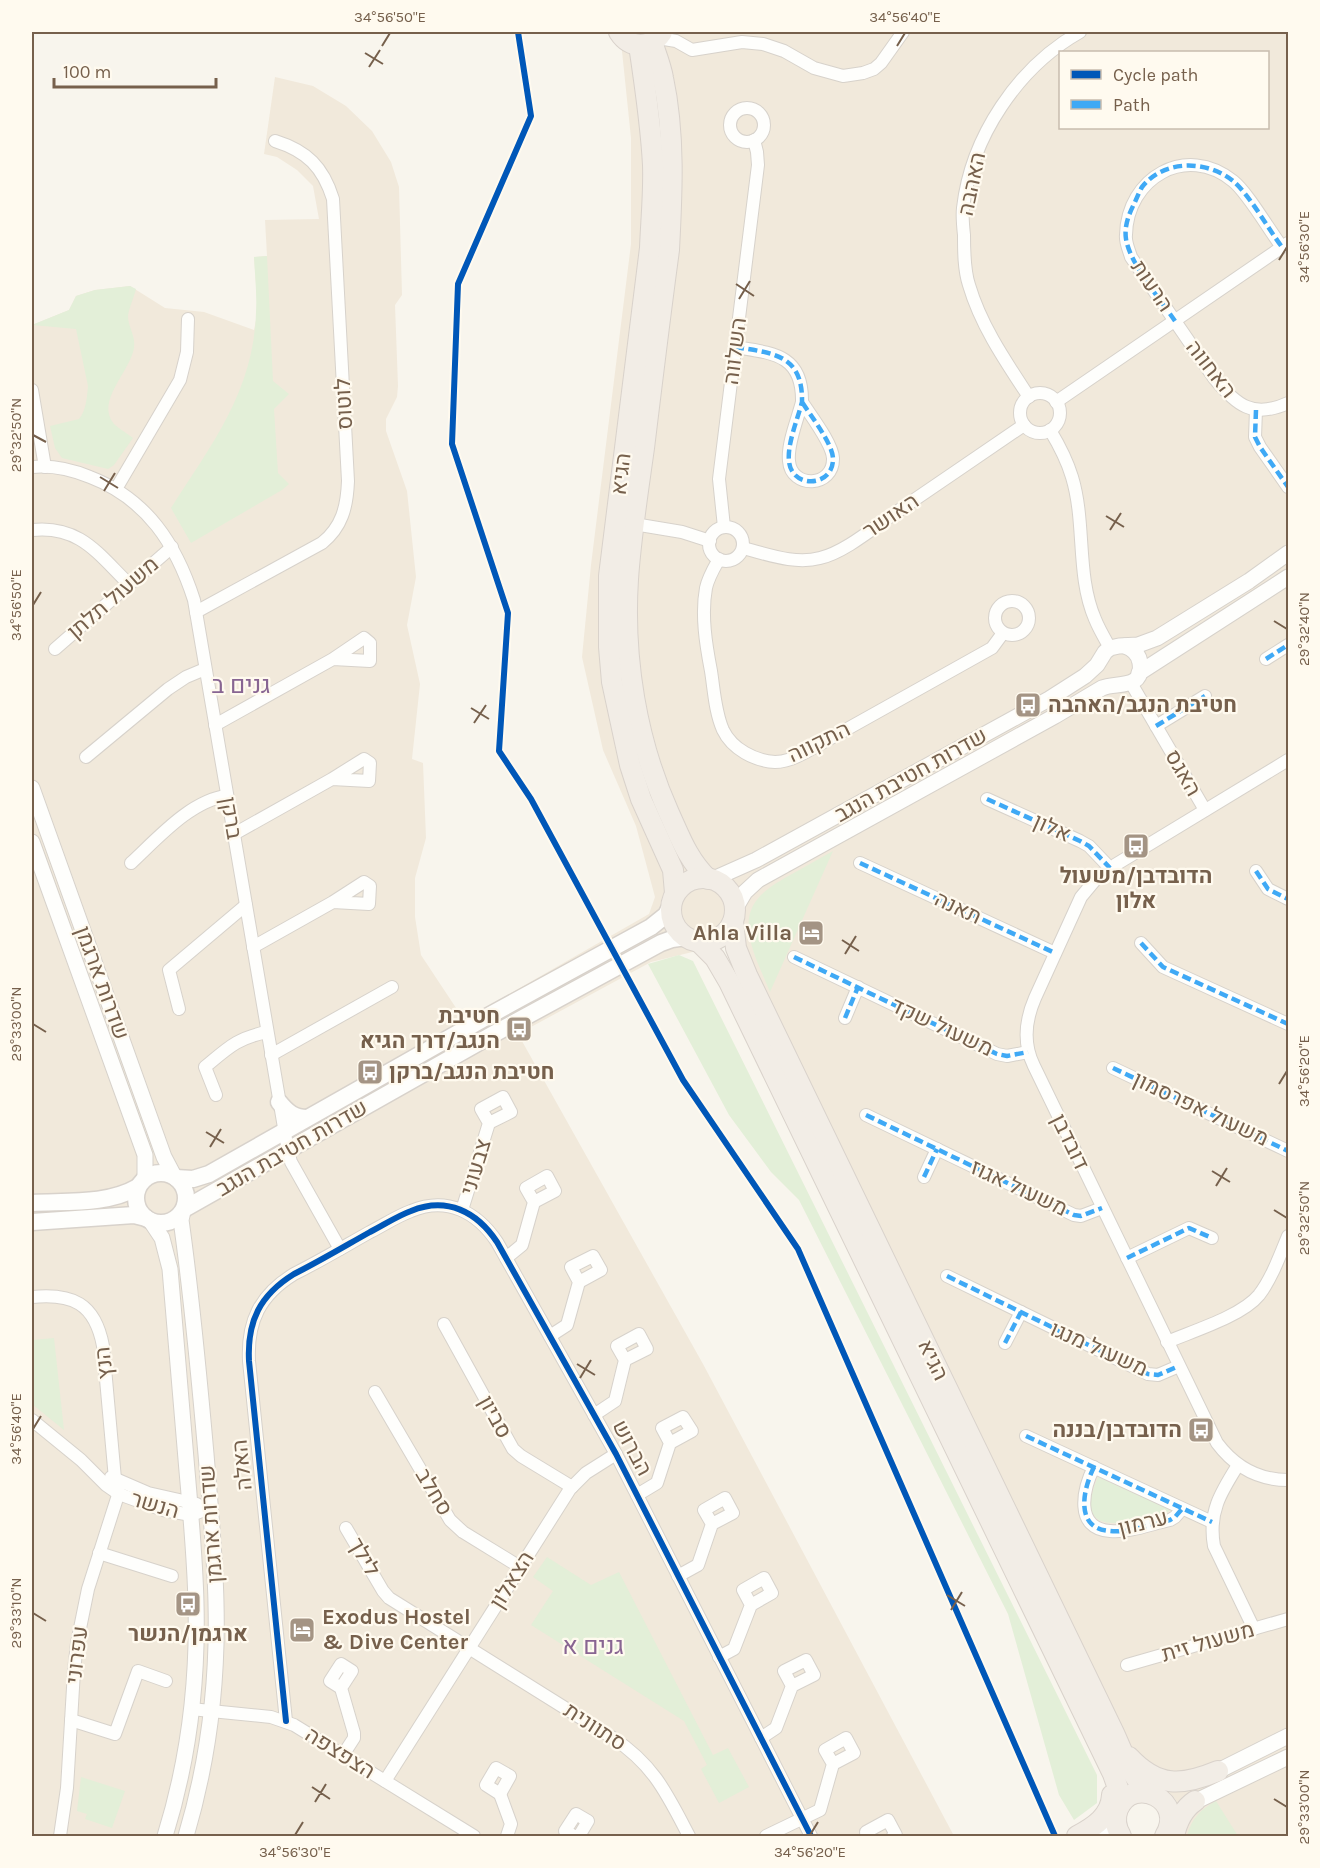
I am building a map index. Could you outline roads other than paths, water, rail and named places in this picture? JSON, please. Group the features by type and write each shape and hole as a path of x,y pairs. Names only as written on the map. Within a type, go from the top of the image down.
{"highway":[{"path":"619,32 625,40 653,39"},
{"name":"הגיא","path":"653,39 663,77 668,111 672,166 671,212 667,262 628,578 627,613 631,680 639,720 659,792 687,853 693,863 709,879"},
{"name":"הגיא","path":"653,39 649,113 653,167 650,248 609,576 609,647 612,682 630,765 641,799 673,870 673,899"},
{"path":"709,879 720,883 729,892 734,915 721,937 710,942 692,940 673,923 673,899 689,881 709,879"},
{"name":"הגיא","path":"734,915 735,942 743,968 1105,1737 1118,1786 1117,1826 1121,1836"},
{"name":"הגיא","path":"692,940 715,958 729,982 1105,1737 1131,1773 1150,1794 1166,1804 1170,1814 1170,1832"},
{"path":"1105,1737 1145,1772 1163,1781 1198,1780 1218,1771"},
{"path":"1087,1835 1108,1810 1112,1799 1105,1737"},
{"path":"1118,1810 1132,1795 1150,1794"},
{"path":"1170,1832 1189,1805 1195,1801"}],"main road":[{"name":"שדרות חטיבת הנגב","path":"175,1177 189,1180 205,1176 642,932 661,920 668,912 673,899"},
{"name":"שדרות חטיבת הנגב","path":"183,1210 650,949 672,939 692,940"},
{"path":"279,1102 294,1116 307,1118"},
{"path":"32,1203 106,1198 122,1194 151,1175 160,1173 175,1177 182,1183 186,1192 183,1210 176,1218 167,1222 157,1223 134,1215 32,1221"},
{"path":"141,1183 136,1194 136,1203 148,1219"},
{"path":"1087,1835 1109,1827 1118,1810"}],"street":[{"path":"653,39 676,41 692,50 742,42 764,44 784,51 814,68 843,76 863,73 881,63 903,32"},
{"name":"האהבה","path":"1029,397 992,338 968,283 963,208 972,166 984,137 1002,106 1023,78 1046,57 1080,32"},
{"name":"השלווה","path":"724,527 719,479 758,165 754,140"},
{"name":"לוטוס","path":"196,612 322,543 336,529 346,503 348,482 333,199 324,177 310,158 276,141"},
{"name":"הרעות","path":"1175,321 1131,257 1125,237 1128,216 1142,187 1154,176 1179,165 1209,168 1222,174 1233,181 1243,192 1285,245"},
{"path":"1056,402 1285,245"},
{"path":"116,489 180,380 187,352 188,319"},
{"name":"האחווה","path":"1175,321 1214,378 1229,396 1243,407 1256,410 1275,409 1288,403"},
{"path":"735,347 779,355 787,361 798,376 802,402 789,450 789,462 791,469 801,479 815,482 821,480 829,472 833,457 828,443 802,402"},
{"path":"32,390 45,467"},
{"path":"1043,394 1050,396 1056,402 1060,416 1057,424 1050,430 1037,433 1024,425 1020,410 1029,397 1043,394"},
{"path":"1256,410 1255,437 1288,487"},
{"name":"האושר","path":"743,548 781,558 799,560 819,559 835,552 1024,425"},
{"path":"1050,430 1072,477 1078,505 1089,600 1095,619 1112,651"},
{"name":"ברקן","path":"32,467 75,471 107,483 116,489 134,502 156,524 172,547 186,575 196,612 288,1151 291,1162 340,1249"},
{"path":"634,524 682,532 710,541"},
{"path":"724,527 736,529 743,540 743,548 737,558 719,559 713,554 710,541 716,530 724,527"},
{"path":"32,530 56,530 81,539 129,584"},
{"name":"משעול תלתן","path":"55,649 172,547"},
{"path":"1112,651 1134,651 1139,658 1141,667 1129,680 1107,681 1103,676 1100,667 1112,651 1143,644 1166,633 1288,553"},
{"name":"התקווה","path":"719,559 709,578 705,606 706,641 715,698 723,730 731,742 752,757 776,762 794,758 992,648 1003,633"},
{"name":"שדרות חטיבת הנגב","path":"734,915 745,892 758,880 1055,716 1102,687 1129,680 1288,577"},
{"path":"1266,659 1288,645"},
{"name":"שדרות חטיבת הנגב","path":"709,879 756,860 1049,699 1085,676 1112,651"},
{"path":"215,725 333,659"},
{"path":"86,757 168,689 186,677 206,669"},
{"name":"האגס","path":"1129,680 1205,810 1288,760"},
{"path":"1156,726 1205,696"},
{"path":"234,834 332,779"},
{"name":"שדרות ארגמן","path":"32,788 164,1157 175,1177"},
{"path":"131,863 193,808 210,799 227,796"},
{"name":"אלון","path":"987,799 1089,846 1110,868"},
{"name":"דובדבן","path":"1205,810 1110,868 1096,879 1081,897 1029,1013 1026,1035 1028,1052 1217,1443 1224,1453 1238,1465 1254,1474 1265,1478 1288,1480"},
{"name":"שדרות ארגמן","path":"32,842 145,1155 141,1183"},
{"name":"תאנה","path":"860,863 1056,953"},
{"path":"1256,871 1268,889 1288,898"},
{"path":"253,947 333,902"},
{"path":"179,1009 170,970 246,905"},
{"path":"1141,943 1163,967 1288,1024"},
{"name":"משעול שקד","path":"794,957 997,1053 1007,1056 1028,1052"},
{"path":"271,1055 392,987"},
{"path":"844,1018 858,987"},
{"path":"216,1095 205,1067 233,1043 251,1035 267,1032"},
{"name":"משעול אפרסמון","path":"1113,1068 1288,1150"},
{"name":"משעול אגוז","path":"866,1115 1074,1215 1081,1216 1102,1208"},
{"name":"צבעוני","path":"462,1210 489,1124"},
{"path":"924,1177 937,1149"},
{"path":"506,1258 522,1245 534,1202"},
{"name":"הברוש","path":"340,1249 409,1211 421,1207 445,1205 462,1210 479,1220 489,1230 616,1454 811,1836"},
{"name":"שדרות ארגמן","path":"183,1210 181,1220 193,1311 216,1605 211,1711 200,1777 186,1836"},
{"name":"שדרות ארגמן","path":"148,1219 162,1238 170,1269 191,1509 196,1605 195,1672 191,1709 181,1773 165,1836"},
{"path":"1127,1258 1189,1228 1212,1238"},
{"path":"1167,1342 1237,1312 1252,1302 1266,1284 1288,1236"},
{"name":"האלה","path":"286,1721 249,1360 250,1333 258,1309 274,1289 294,1274 340,1249"},
{"name":"משעול מנגו","path":"947,1276 1148,1374 1158,1375 1179,1366"},
{"path":"550,1336 567,1325 579,1282"},
{"name":"הנץ","path":"32,1297 59,1296 70,1299 87,1310 98,1327 103,1346 115,1479"},
{"path":"1005,1343 1021,1312"},
{"name":"סביון","path":"444,1324 513,1449 520,1456 572,1487"},
{"path":"594,1415 615,1401 625,1360"},
{"name":"סחלב","path":"375,1392 450,1520 463,1532 520,1567"},
{"name":"הנשר","path":"32,1420 119,1494 163,1510 210,1508"},
{"name":"ערמון","path":"1026,1436 1212,1522"},
{"path":"637,1495 657,1483 670,1443"},
{"name":"הצאלון","path":"385,1781 572,1487 594,1467 616,1454"},
{"name":"הנשר","path":"81,1460 115,1479 191,1509"},
{"path":"1238,1465 1217,1502 1212,1522 1214,1546 1254,1629"},
{"name":"ערמון","path":"1094,1467 1086,1486 1084,1504 1088,1520 1101,1530 1122,1531 1170,1520 1182,1509"},
{"path":"115,1479 119,1494"},
{"name":"עפרוני","path":"60,1836 67,1788 77,1642 88,1589 119,1494"},
{"path":"678,1576 698,1565 712,1524"},
{"name":"לילך","path":"346,1528 386,1595 470,1648"},
{"path":"99,1553 172,1576"},
{"path":"719,1657 734,1649 751,1605"},
{"name":"משעול זית","path":"1127,1665 1288,1619"},
{"name":"סתוונית","path":"470,1648 635,1753 651,1769 662,1785 690,1836"},
{"path":"70,1720 115,1734 138,1671 166,1681"},
{"path":"761,1738 776,1728 792,1686"},
{"path":"341,1688 354,1733 343,1755"},
{"name":"הצפצפה","path":"191,1709 286,1721 474,1836"},
{"path":"1150,1794 1180,1789 1288,1736"},
{"path":"1195,1801 1288,1757"},
{"path":"766,1836 820,1810 833,1764"},
{"path":"500,1794 511,1824 507,1836"},
{"path":"574,1836 565,1831 576,1814 588,1821 579,1836"},
{"path":"869,1836 866,1832 888,1820 896,1835 893,1836"}],"place":[{"name":"חטיבת הנגב/האהבה","path":"1028,705"},
{"name":"הדובדבן/משעול אלון","path":"1136,846"},
{"name":"Ahla Villa","path":"811,933"},
{"name":"חטיבת הנגב/דרך הגיא","path":"519,1029"},
{"name":"חטיבת הנגב/ברקן","path":"370,1072"},
{"name":"הדובדבן/בננה","path":"1201,1430"},
{"name":"ארגמן/הנשר","path":"188,1604"},
{"name":"Exodus Hostel & Dive Center","path":"302,1630"}],"district":[{"name":"גנים ב","path":"241,685"},
{"name":"גנים א","path":"593,1646"}]}
